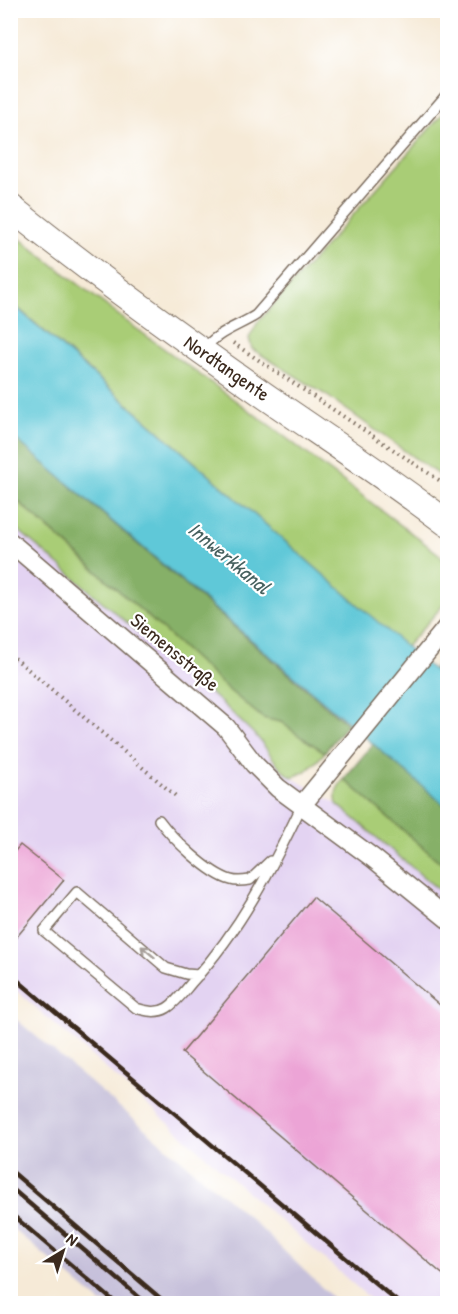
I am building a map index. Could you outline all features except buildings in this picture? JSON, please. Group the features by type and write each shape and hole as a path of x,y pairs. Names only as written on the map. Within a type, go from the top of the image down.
{"main road":[{"name":"Nordtangente","path":"10,207 203,351 358,458 447,524"}],"street":[{"name":"Siemensstraße","path":"10,542 213,714 266,777 373,858 447,919"},
{"path":"302,805 447,626"}],"lane":[{"path":"203,351 219,334 237,327 256,315 447,93"},
{"path":"199,975 166,968 77,892 44,932 136,1008 151,1012 166,1009 199,975 230,938 277,855 302,805"},
{"path":"159,820 172,838 219,876 234,881 250,880 277,855"}],"path":[{"path":"10,654 178,798"}],"shaded area":[{"path":"10,524 226,707 259,739 272,760 284,773 337,804 447,897 447,1303 375,1303 11,986"},
{"path":"11,1015 250,1218 338,1303 101,1303 11,1227"}],"green space":[{"path":"447,109 447,481 326,395 252,349 249,338 258,322"},
{"path":"10,231 126,321 272,427 440,555 447,567 446,602 406,647 11,302"},
{"path":"11,435 347,724 325,752 281,722 263,718 230,691 11,495"},
{"path":"10,495 263,718 281,722 325,752 302,773 292,777 286,773 262,742 226,707 11,524"},
{"path":"447,651 447,682 433,670"},
{"path":"373,744 447,807 447,868 344,779"},
{"path":"344,779 447,868 447,897 337,804 337,790"}],"water":[{"name":"Innwerkkanal","path":"10,302 447,682 447,807 11,435"}],"railway":[{"path":"10,974 400,1304"},
{"path":"10,1170 167,1304"},
{"path":"10,1187 147,1304"},
{"path":"10,1213 117,1304"}]}
